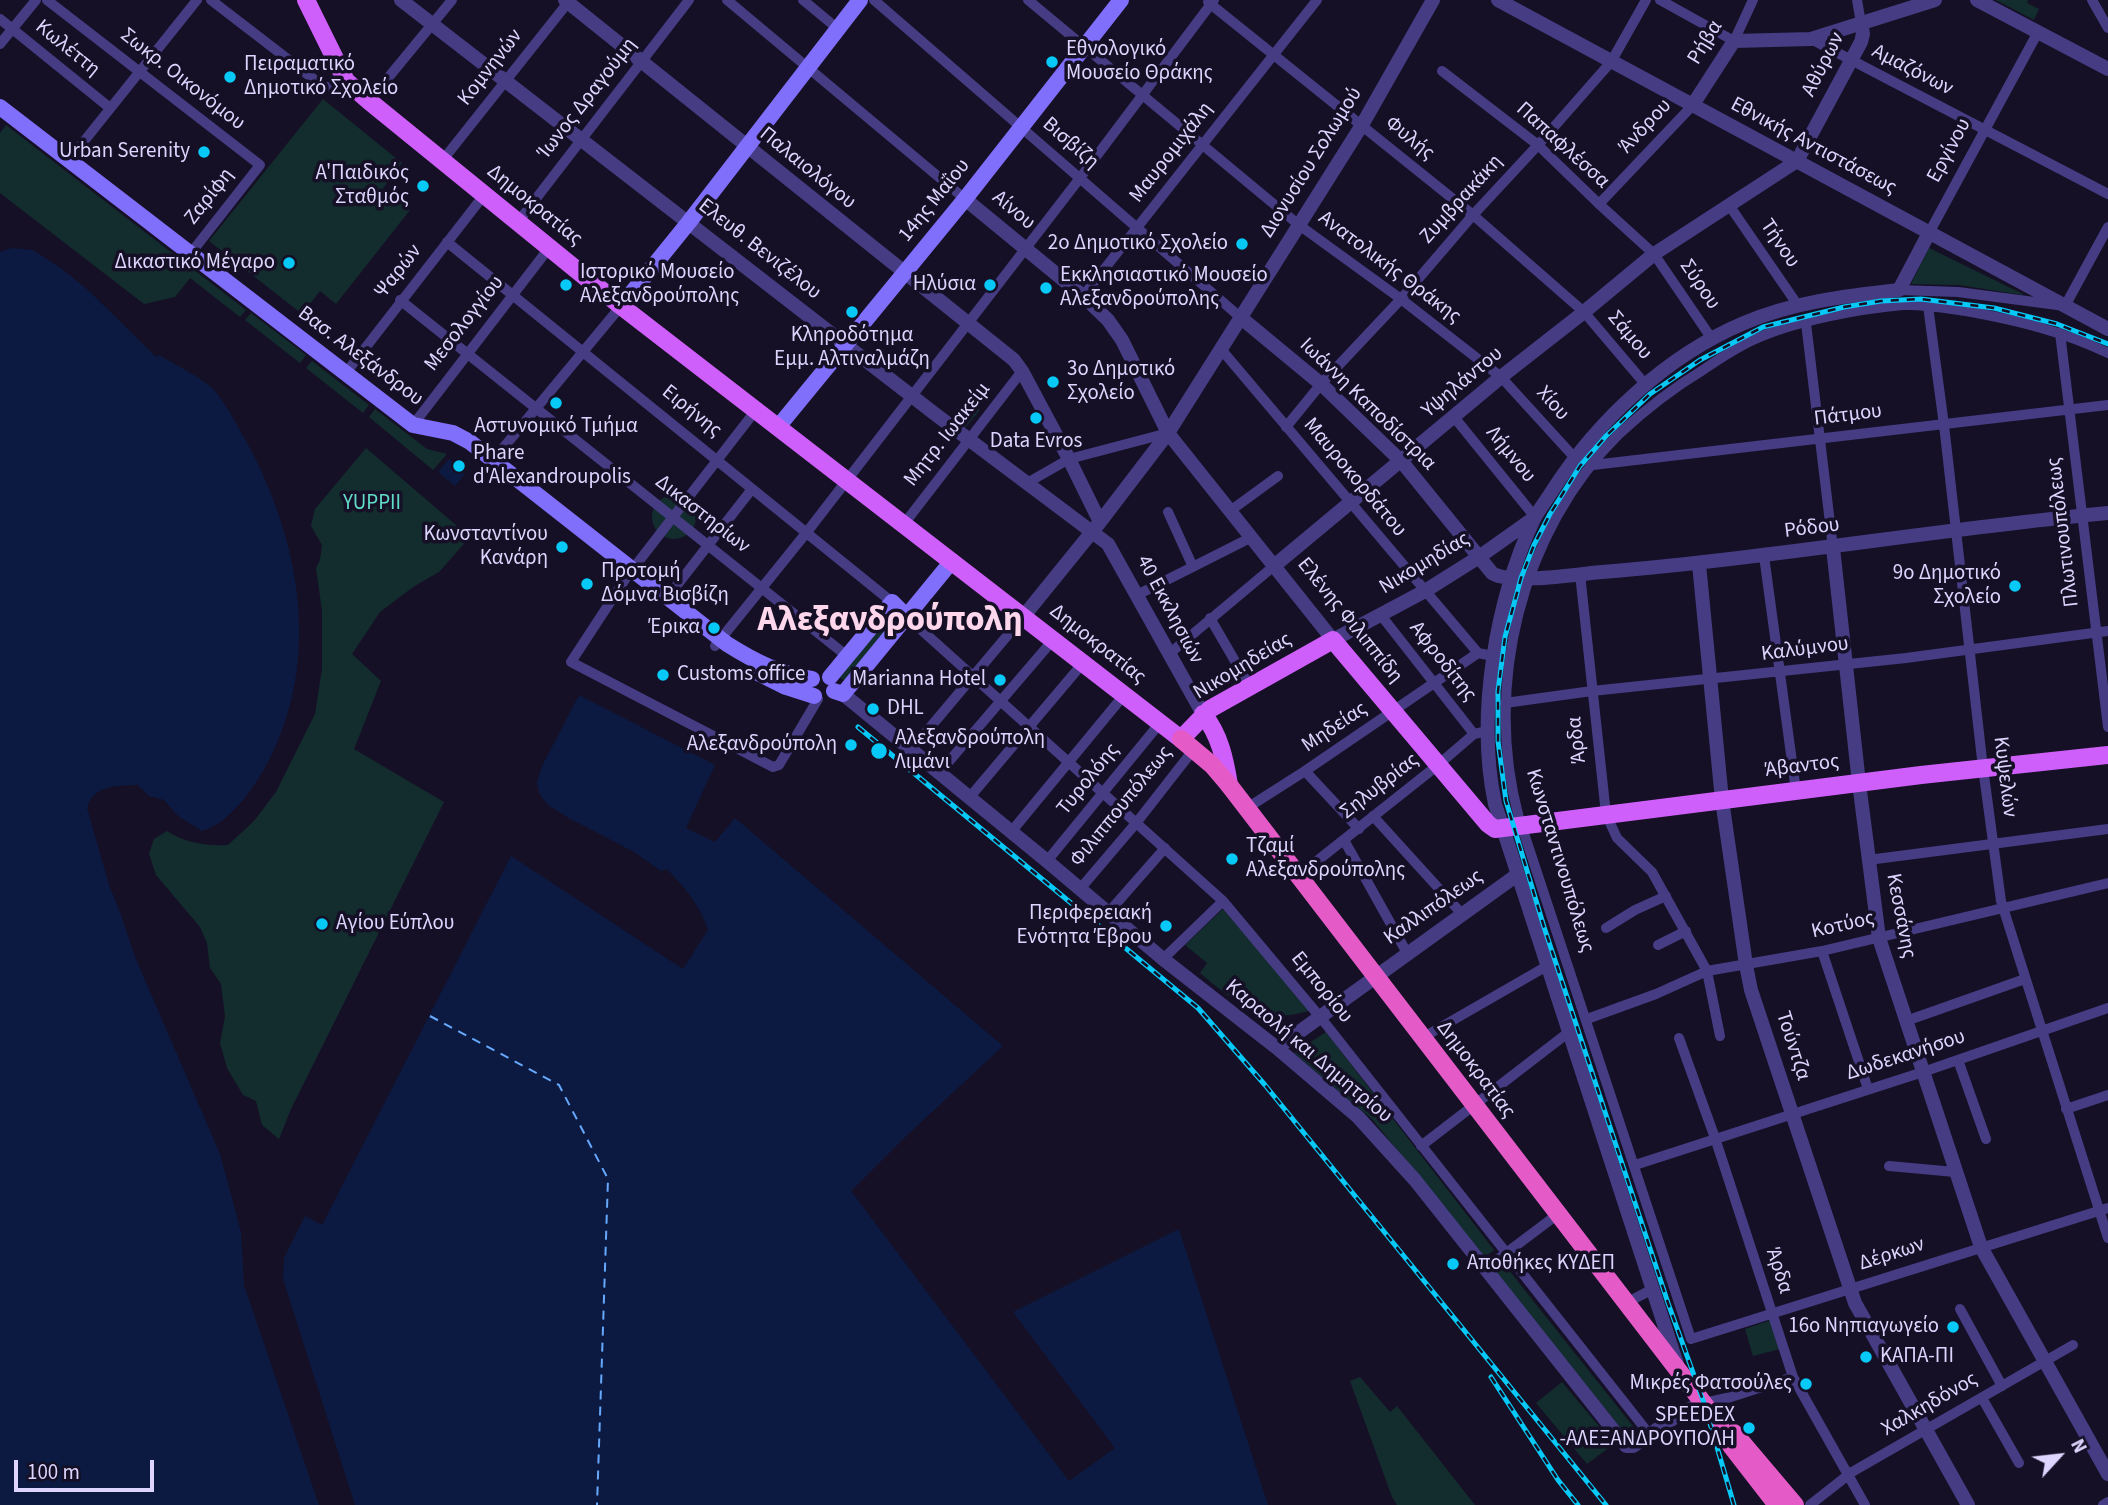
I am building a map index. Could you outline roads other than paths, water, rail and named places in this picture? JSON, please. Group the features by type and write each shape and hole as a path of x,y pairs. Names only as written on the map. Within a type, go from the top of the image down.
{"highway":[{"name":"Δημοκρατίας","path":"1187,744 1212,765 1247,808 1709,1410 1732,1447 1777,1505"},
{"name":"Δημοκρατίας","path":"1709,1410 1731,1429 1795,1505"}],"main road":[{"name":"Δημοκρατίας","path":"306,0 346,81 369,101 621,306 1187,744"},
{"path":"621,306 860,0"},
{"name":"14ης Μαΐου","path":"778,427 965,199 1121,0"},
{"name":"Βασ. Αλεξάνδρου","path":"0,107 413,425 453,433 494,459 627,570 667,598 718,643 724,654 771,680 816,697"},
{"path":"836,687 822,674 812,679 810,690 816,697 825,699 908,617 952,561"},
{"name":"Βασ. Αλεξάνδρου","path":"627,570 660,606 718,643 768,667 793,676 812,679"},
{"path":"836,687 847,656 892,602"},
{"name":"Ειρήνης","path":"892,602 908,617"},
{"name":"Νικομηδείας","path":"1187,744 1203,714 1334,640"},
{"name":"Ελένης Φιλιππίδη","path":"1334,640 1488,824 1495,829 1502,828"},
{"path":"1203,714 1224,754 1229,785"},
{"name":"Άβαντος","path":"1502,828 2108,755"}],"street":[{"path":"0,44 36,0"},
{"name":"Σωκρ. Οικονόμου","path":"47,0 260,165"},
{"path":"69,160 197,0"},
{"path":"211,0 324,86 335,88 346,81"},
{"name":"Ελευθ. Βενιζέλου","path":"401,0 968,439 1027,483 1096,526"},
{"path":"369,101 452,0"},
{"name":"Ίωνος Δραγούμη","path":"518,222 689,0"},
{"name":"Αίνου","path":"727,0 1083,296 1117,331 1168,433"},
{"path":"803,0 838,29"},
{"name":"Βισβίζη","path":"874,0 1240,317"},
{"name":"Ανατολικής Θράκης","path":"1028,0 1299,225 1401,299 1501,377"},
{"name":"Μαυρομιχάλη","path":"1083,296 1317,0"},
{"name":"Διονυσίου Σολωμού","path":"1023,617 1168,433 1362,125 1433,0"},
{"name":"Εθνικής Αντιστάσεως","path":"1498,0 2108,329"},
{"name":"Ζυμβρακάκη","path":"1286,427 1321,384 1401,299 1611,62 1647,0"},
{"path":"1660,0 1734,41 1811,39 1935,0"},
{"name":"Ρήβα","path":"1692,106 1734,41 1753,0"},
{"path":"1857,0 1861,23"},
{"path":"1977,0 2108,69"},
{"path":"2092,0 2108,28"},
{"name":"Παλαιολόγου","path":"567,1 903,273 968,322 1009,356 1022,371"},
{"name":"Κομνηνών","path":"443,161 567,1"},
{"path":"718,643 1080,178 1210,1"},
{"name":"Φυλής","path":"1210,1 1473,215 1584,313"},
{"name":"Κωλέττη","path":"0,19 110,108"},
{"name":"Αθύρων","path":"1797,161 1862,38 1861,23"},
{"name":"Εργίνου","path":"1899,290 2038,32"},
{"name":"Αμαζόνων","path":"1811,39 2108,194"},
{"name":"Παπαφλέσσα","path":"1442,71 1538,145 1654,254"},
{"name":"Άνδρου","path":"1599,205 1692,106"},
{"name":"Υψηλάντου","path":"1169,654 1501,377 1584,313 1654,254 1797,161"},
{"name":"Ζαρίφη","path":"191,253 260,165"},
{"name":"Ψαρών","path":"345,374 484,195"},
{"name":"Τήνου","path":"1729,205 1797,304"},
{"path":"1899,290 1958,292 2065,306 2108,227"},
{"name":"Ειρήνης","path":"447,242 892,602"},
{"name":"Μεσολογγίου","path":"413,425 549,248"},
{"name":"Σύρου","path":"1654,254 1712,339"},
{"name":"Κωνσταντινουπόλεως","path":"1690,1338 1522,825 1508,761 1505,703 1521,578 1535,517 1574,457 1645,384 1712,339 1763,315 1797,304 1899,290"},
{"name":"Δικαστηρίων","path":"400,300 847,656"},
{"name":"Κωνσταντινουπόλεως","path":"1521,578 1540,553 1570,495 1618,435 1665,394 1754,340 1806,323 1904,305 1928,306 2032,324 2108,353"},
{"path":"494,459 621,306"},
{"name":"Κυψελών","path":"1928,306 2002,908 2067,1109 2104,1210 2108,1238"},
{"name":"Σάμου","path":"1584,313 1645,384"},
{"name":"Ιωάννη Καποδίστρια","path":"1240,317 1321,384 1402,462 1496,576 1521,578"},
{"name":"Κεσσάνης","path":"1806,323 1879,938 1981,1247 2108,1474"},
{"name":"Πλωτινουπόλεως","path":"2060,333 2108,727"},
{"name":"Μαυροκορδάτου","path":"1220,348 1425,591 1485,655"},
{"name":"Μητρ. Ιωακείμ","path":"904,524 1022,371"},
{"name":"40 Εκκλησιών","path":"1022,371 1069,459 1096,526 1110,546 1203,714"},
{"name":"Χίου","path":"1501,377 1574,457"},
{"name":"Πάτμου","path":"1593,465 2108,405"},
{"path":"756,410 673,517 627,570 571,662 775,767 779,765 816,697"},
{"name":"Λήμνου","path":"1454,417 1535,517"},
{"path":"1027,483 1069,459 1168,433"},
{"name":"Ελένης Φιλιππίδη","path":"1168,433 1334,640"},
{"path":"1230,511 1278,475"},
{"path":"667,598 752,489"},
{"path":"1168,513 1193,566"},
{"name":"Ρόδου","path":"1521,578 1699,564 2108,513"},
{"name":"Νικομηδίας","path":"1334,640 1425,591 1535,517"},
{"path":"1137,595 1252,537"},
{"path":"1764,556 1796,791"},
{"name":"Τούντζα","path":"1699,564 1722,800 1751,990 1850,1289 1968,1505"},
{"name":"Άρδα","path":"1580,574 1606,814 1618,838 1646,865 1666,896 1707,971 1720,1036"},
{"path":"1521,578 1485,655 1481,732 1495,804 1680,1373"},
{"name":"Αφροδίτης","path":"1380,614 1435,684 1481,732"},
{"name":"Εμπορίου","path":"908,617 1223,901 1321,1017 1650,1435"},
{"path":"911,750 1023,617"},
{"path":"1210,618 1250,687"},
{"name":"Καλύμνου","path":"1505,703 2108,631"},
{"path":"939,773 1054,640"},
{"name":"Μηδείας","path":"1247,808 1435,684 1485,655"},
{"path":"969,799 1083,663"},
{"name":"Καραολή και Δημητρίου","path":"836,687 1358,1117 1415,1180 1623,1443 1630,1447 1684,1412 1709,1410"},
{"path":"1011,832 1124,695"},
{"name":"Τυρολόης","path":"1047,861 1160,723"},
{"name":"Σηλυβρίας","path":"1298,876 1481,732"},
{"name":"Φιλιππουπόλεως","path":"1080,889 1137,822 1187,744"},
{"path":"1305,772 1359,829"},
{"path":"1373,816 1462,914"},
{"path":"1868,860 2108,829"},
{"path":"1344,840 1406,953"},
{"path":"1108,913 1165,848"},
{"name":"Καλλιπόλεως","path":"1277,1048 1517,875"},
{"name":"Κοτύος","path":"1587,1019 1656,994 1707,971 1822,951 2108,883"},
{"path":"1606,928 1635,910 1666,896"},
{"path":"1163,959 1223,901"},
{"path":"1658,945 1686,931"},
{"path":"1822,951 1868,1089"},
{"path":"1422,1038 1547,966"},
{"path":"1906,1021 2025,979"},
{"name":"Δωδεκανήσου","path":"1635,1165 1923,1072 2108,1008"},
{"path":"1421,1146 1569,1032"},
{"name":"Άρδα","path":"1679,1038 1715,1138 1793,1377 1865,1505"},
{"path":"1958,1059 1986,1139"},
{"path":"2067,1109 2108,1095"},
{"path":"1889,1166 1955,1172"},
{"name":"Δέρκων","path":"1690,1338 1693,1340 2104,1210"},
{"path":"1485,1269 1558,1214"},
{"path":"1626,1303 1653,1289"},
{"path":"1960,1309 2002,1386"},
{"name":"Χαλκηδόνος","path":"1810,1505 1848,1475 2073,1345"},
{"path":"1709,1410 1731,1397 1793,1377"},
{"path":"1982,1398 2019,1464"},
{"path":"2103,1505 2108,1502"}],"water":[{"path":"12,248 33,250 62,269 88,290 156,357 159,355 213,389 236,422 266,481 281,520 292,561 298,602 299,643 295,684 284,725 267,764 240,804 222,821 202,831 178,816 164,800 149,796 138,785 114,786 101,790 90,800 87,808 109,885 135,957 220,1154 241,1232 244,1285 319,1505 0,1505 0,252"},
{"path":"449,459 465,474 455,486 438,472"},
{"path":"579,695 715,765 686,828 715,842 735,818 1003,1046 851,1191 1069,1481 1115,1448 1013,1312 1179,1229 1268,1505 355,1505 283,1279 284,1258 305,1216 322,1225 511,856 683,969 708,930 691,897 667,869 661,871 634,852 567,817 548,805 539,793 537,782 542,766"}],"railway":[{"path":"1734,1505 1704,1403 1668,1303 1544,927 1506,801 1498,741 1498,691 1505,637 1521,578 1550,514 1580,466 1606,436 1650,394 1700,360 1763,327 1844,307 1881,301 1921,299 1994,308 2057,324 2108,344"},
{"path":"858,727 1198,1008 1265,1085 1606,1505"},
{"path":"1491,1377 1558,1480 1578,1505"}],"place":[{"name":"Εθνολογικό Μουσείο Θράκης","path":"1052,62"},
{"name":"Πειραματικό Δημοτικό Σχολείο","path":"230,77"},
{"name":"Urban Serenity","path":"204,152"},
{"name":"Α'Παιδικός Σταθμός","path":"423,186"},
{"name":"2o Δημοτικό Σχολείο","path":"1242,244"},
{"name":"Δικαστικό Μέγαρο","path":"289,263"},
{"name":"Ιστορικό Μουσείο Αλεξανδρούπολης","path":"566,285"},
{"name":"Ηλύσια","path":"990,285"},
{"name":"Εκκλησιαστικό Μουσείο Αλεξανδρούπολης","path":"1046,288"},
{"name":"Κληροδότημα Εμμ. Αλτιναλμάζη","path":"852,312"},
{"name":"3ο Δημοτικό Σχολείο","path":"1053,382"},
{"name":"Αστυνομικό Τμήμα","path":"556,403"},
{"name":"Data Evros","path":"1036,418"},
{"name":"Phare d'Alexandroupolis","path":"459,466"},
{"name":"Κωνσταντίνου Κανάρη","path":"562,547"},
{"name":"Προτομή Δόμνα Βισβίζη","path":"587,584"},
{"name":"9ο Δημοτικό Σχολείο","path":"2015,586"},
{"name":"Έρικα","path":"714,628"},
{"name":"Customs office","path":"663,675"},
{"name":"Marianna Hotel","path":"1000,680"},
{"name":"DHL","path":"873,709"},
{"name":"Αλεξανδρούπολη","path":"851,745"},
{"name":"Αλεξανδρούπολη Λιμάνι","path":"879,751"},
{"name":"Tζαμί Αλεξανδρούπολης","path":"1232,859"},
{"name":"Αγίου Εύπλου","path":"322,924"},
{"name":"Περιφερειακή Ενότητα Έβρου","path":"1166,926"},
{"name":"Αποθήκες ΚΥΔΕΠ","path":"1453,1264"},
{"name":"16ο Νηπιαγωγείο","path":"1953,1327"},
{"name":"ΚΑΠΑ-ΠΙ","path":"1866,1357"},
{"name":"Μικρές Φατσούλες","path":"1806,1384"},
{"name":"SPEEDEX -ΑΛΕΞΑΝΔΡΟΥΠΟΛΗ","path":"1749,1428"}],"district":[{"name":"Αλεξανδρούπολη","path":"890,622"}],"park label":[{"name":"YUPPII","path":"372,504"}]}
